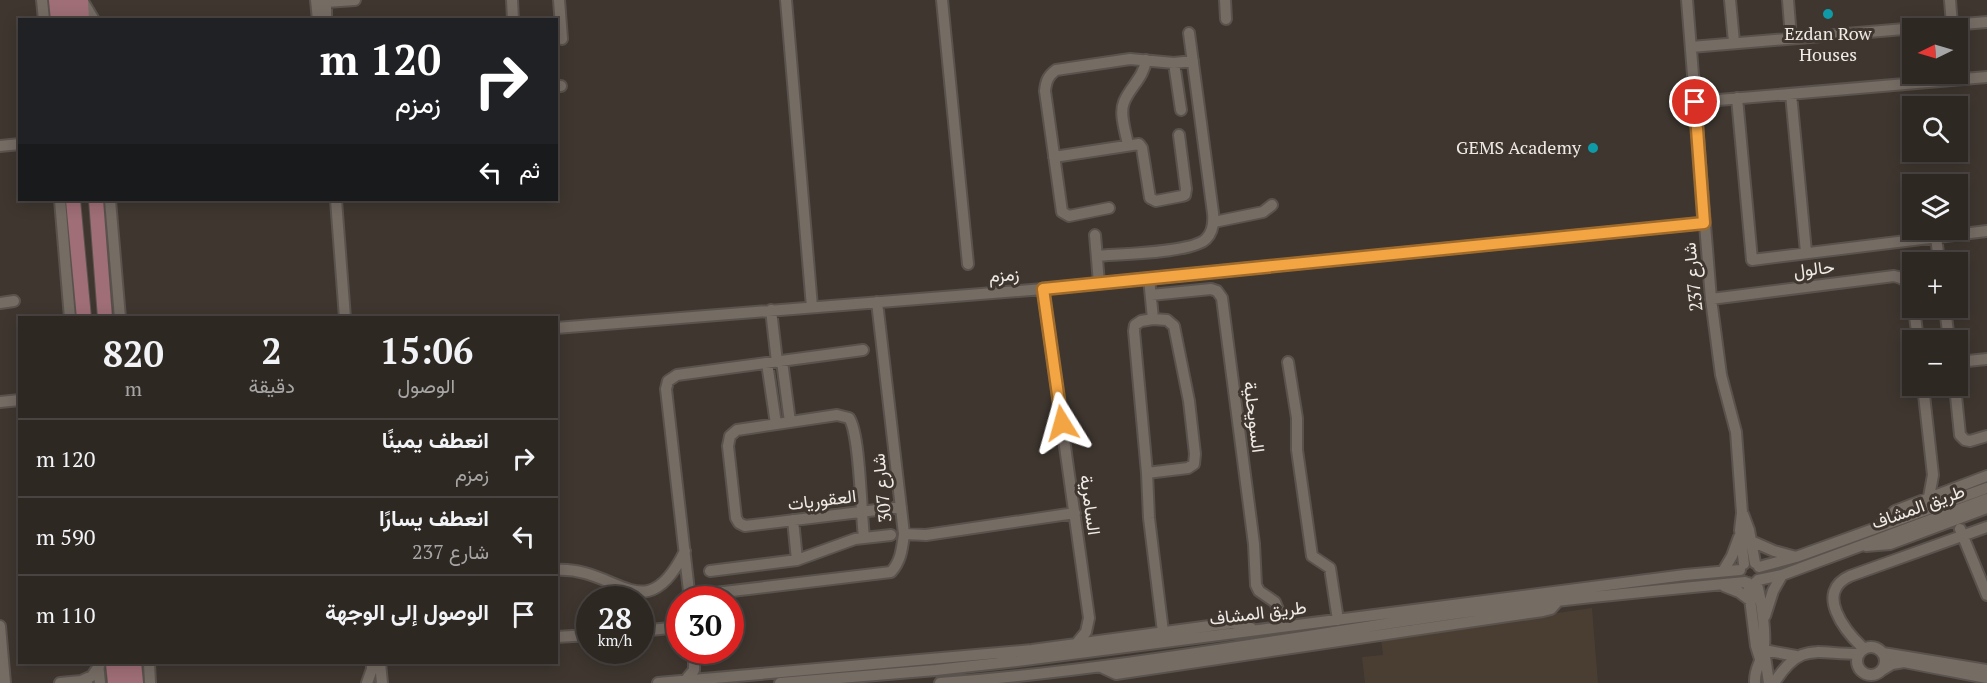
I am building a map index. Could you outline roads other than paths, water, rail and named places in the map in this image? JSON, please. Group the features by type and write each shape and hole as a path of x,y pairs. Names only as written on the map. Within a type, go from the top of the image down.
{"main road":[{"path":"56,0 58,18"},
{"path":"70,0 71,18"},
{"path":"81,0 82,18"},
{"path":"73,201 84,316"},
{"path":"96,201 105,316"},
{"path":"113,664 115,683"},
{"path":"123,664 125,683"},
{"path":"134,664 136,683"}],"street":[{"path":"42,0 44,18"},
{"path":"81,0 93,18"},
{"path":"323,1 356,0"},
{"path":"512,0 513,18"},
{"path":"559,0 562,39"},
{"path":"786,0 812,307"},
{"path":"942,0 968,264"},
{"path":"1225,0 1226,19"},
{"name":"شارع 237","path":"1687,0 1711,299 1721,375 1736,432 1742,513 1740,531 1749,566"},
{"path":"1731,0 1734,42"},
{"path":"1788,0 1791,38"},
{"path":"1950,0 1951,18"},
{"path":"319,18 323,1"},
{"path":"323,1 326,18"},
{"path":"1968,24 1987,22"},
{"path":"1691,47 1902,29"},
{"path":"1097,256 1191,247 1206,238 1214,222 1189,33"},
{"path":"1109,208 1069,216 1062,212 1045,91 1045,83 1049,75 1056,70 1130,59 1174,63 1193,61"},
{"path":"1128,145 1123,106 1143,72 1146,60"},
{"path":"1174,63 1181,110"},
{"path":"1695,102 1987,77"},
{"path":"1791,94 1806,252"},
{"path":"1737,98 1752,260 1904,240"},
{"path":"1054,157 1139,144 1142,146 1149,196 1156,201 1182,196 1186,189 1179,135"},
{"path":"0,146 18,144"},
{"path":"60,201 70,316"},
{"path":"110,201 120,316"},
{"path":"336,201 345,316"},
{"path":"1214,222 1263,212 1272,205"},
{"name":"زمزم","path":"558,328 1043,289 1704,223"},
{"path":"1968,233 1987,231"},
{"path":"1095,235 1099,283"},
{"name":"حالول","path":"1711,299 1894,276 1902,279"},
{"path":"1149,278 1153,319"},
{"name":"السامرية","path":"1043,289 1089,618 1094,630 1102,640"},
{"name":"السويحلية","path":"1151,295 1212,289 1217,291 1222,298 1254,544 1256,582 1259,591 1273,600 1284,625"},
{"path":"0,303 15,301"},
{"name":"شارع 307","path":"877,302 904,534 926,535 1075,513"},
{"path":"771,310 776,362 776,424 837,415 849,418 855,432 864,537"},
{"path":"1147,473 1188,468 1194,464 1189,401 1174,326 1167,320 1141,321 1135,325 1134,331 1149,518 1162,632"},
{"path":"689,586 666,389 669,379 677,375 863,350"},
{"path":"1968,361 1987,359"},
{"path":"776,362 790,422"},
{"path":"1288,362 1297,418 1297,450 1312,556 1330,568 1338,620"},
{"path":"1924,396 1933,475 1929,497"},
{"path":"1956,396 1962,438 1970,441 1987,436"},
{"path":"0,402 18,400"},
{"name":"العقوريات","path":"776,424 737,430 733,432 728,441 736,518 739,523 748,525 901,507"},
{"path":"1933,475 1939,482 1953,489"},
{"name":"طريق المشاف","path":"1878,529 1895,511 1987,476"},
{"name":"طريق المشاف","path":"780,683 936,670 1723,571 1796,557 1987,488"},
{"name":"طريق المشاف","path":"940,683 1022,680 1049,673 1314,637 1425,618 1558,601 1752,582 1782,575 1987,499"},
{"name":"طريق المشاف","path":"1860,546 1890,544 1987,508"},
{"name":"شارع 237","path":"1742,513 1751,542 1749,566"},
{"path":"1962,517 1960,526 1962,536 1987,595"},
{"path":"793,520 797,560"},
{"path":"1945,524 1962,536"},
{"path":"1861,651 1846,630 1834,604 1838,584 1850,576 1987,527"},
{"path":"1723,571 1732,556 1740,531"},
{"path":"744,591 891,572 900,557 904,534"},
{"path":"710,572 797,560 864,537 891,535"},
{"path":"1751,542 1796,557"},
{"path":"654,590 675,570 686,551"},
{"path":"1769,683 1762,655 1763,625 1760,597 1752,582 1740,577 1749,566 1761,573 1752,582 1751,601 1757,650 1762,655 1796,656 1809,653 1861,651 1874,646 1882,652 1987,670"},
{"path":"558,570 585,572 620,586"},
{"path":"1763,625 1770,599 1782,575"},
{"path":"1718,585 1732,589 1751,601"},
{"path":"1268,628 1277,608"},
{"path":"1077,643 1086,632 1089,618"},
{"path":"658,683 1032,650 1232,623 1253,629"},
{"path":"0,626 5,683"},
{"path":"558,637 576,636"},
{"path":"1861,651 1856,661 1859,668 1864,673 1875,676"},
{"path":"1875,676 1885,663 1882,652"},
{"path":"1755,683 1754,673 1762,655"},
{"path":"1774,683 1796,656"},
{"path":"918,659 936,670"},
{"path":"1875,676 1892,664 1904,662 1987,678"},
{"path":"60,683 84,682 92,676 99,664"},
{"path":"99,664 100,683"},
{"path":"149,664 150,683"},
{"path":"685,681 690,676 695,664"},
{"path":"368,683 375,665"},
{"path":"375,665 382,683"},
{"path":"695,667 711,679"},
{"path":"1039,683 1049,673"}],"place":[{"name":"Ezdan Row Houses","path":"1828,14"},
{"name":"GEMS Academy","path":"1593,148"}]}
